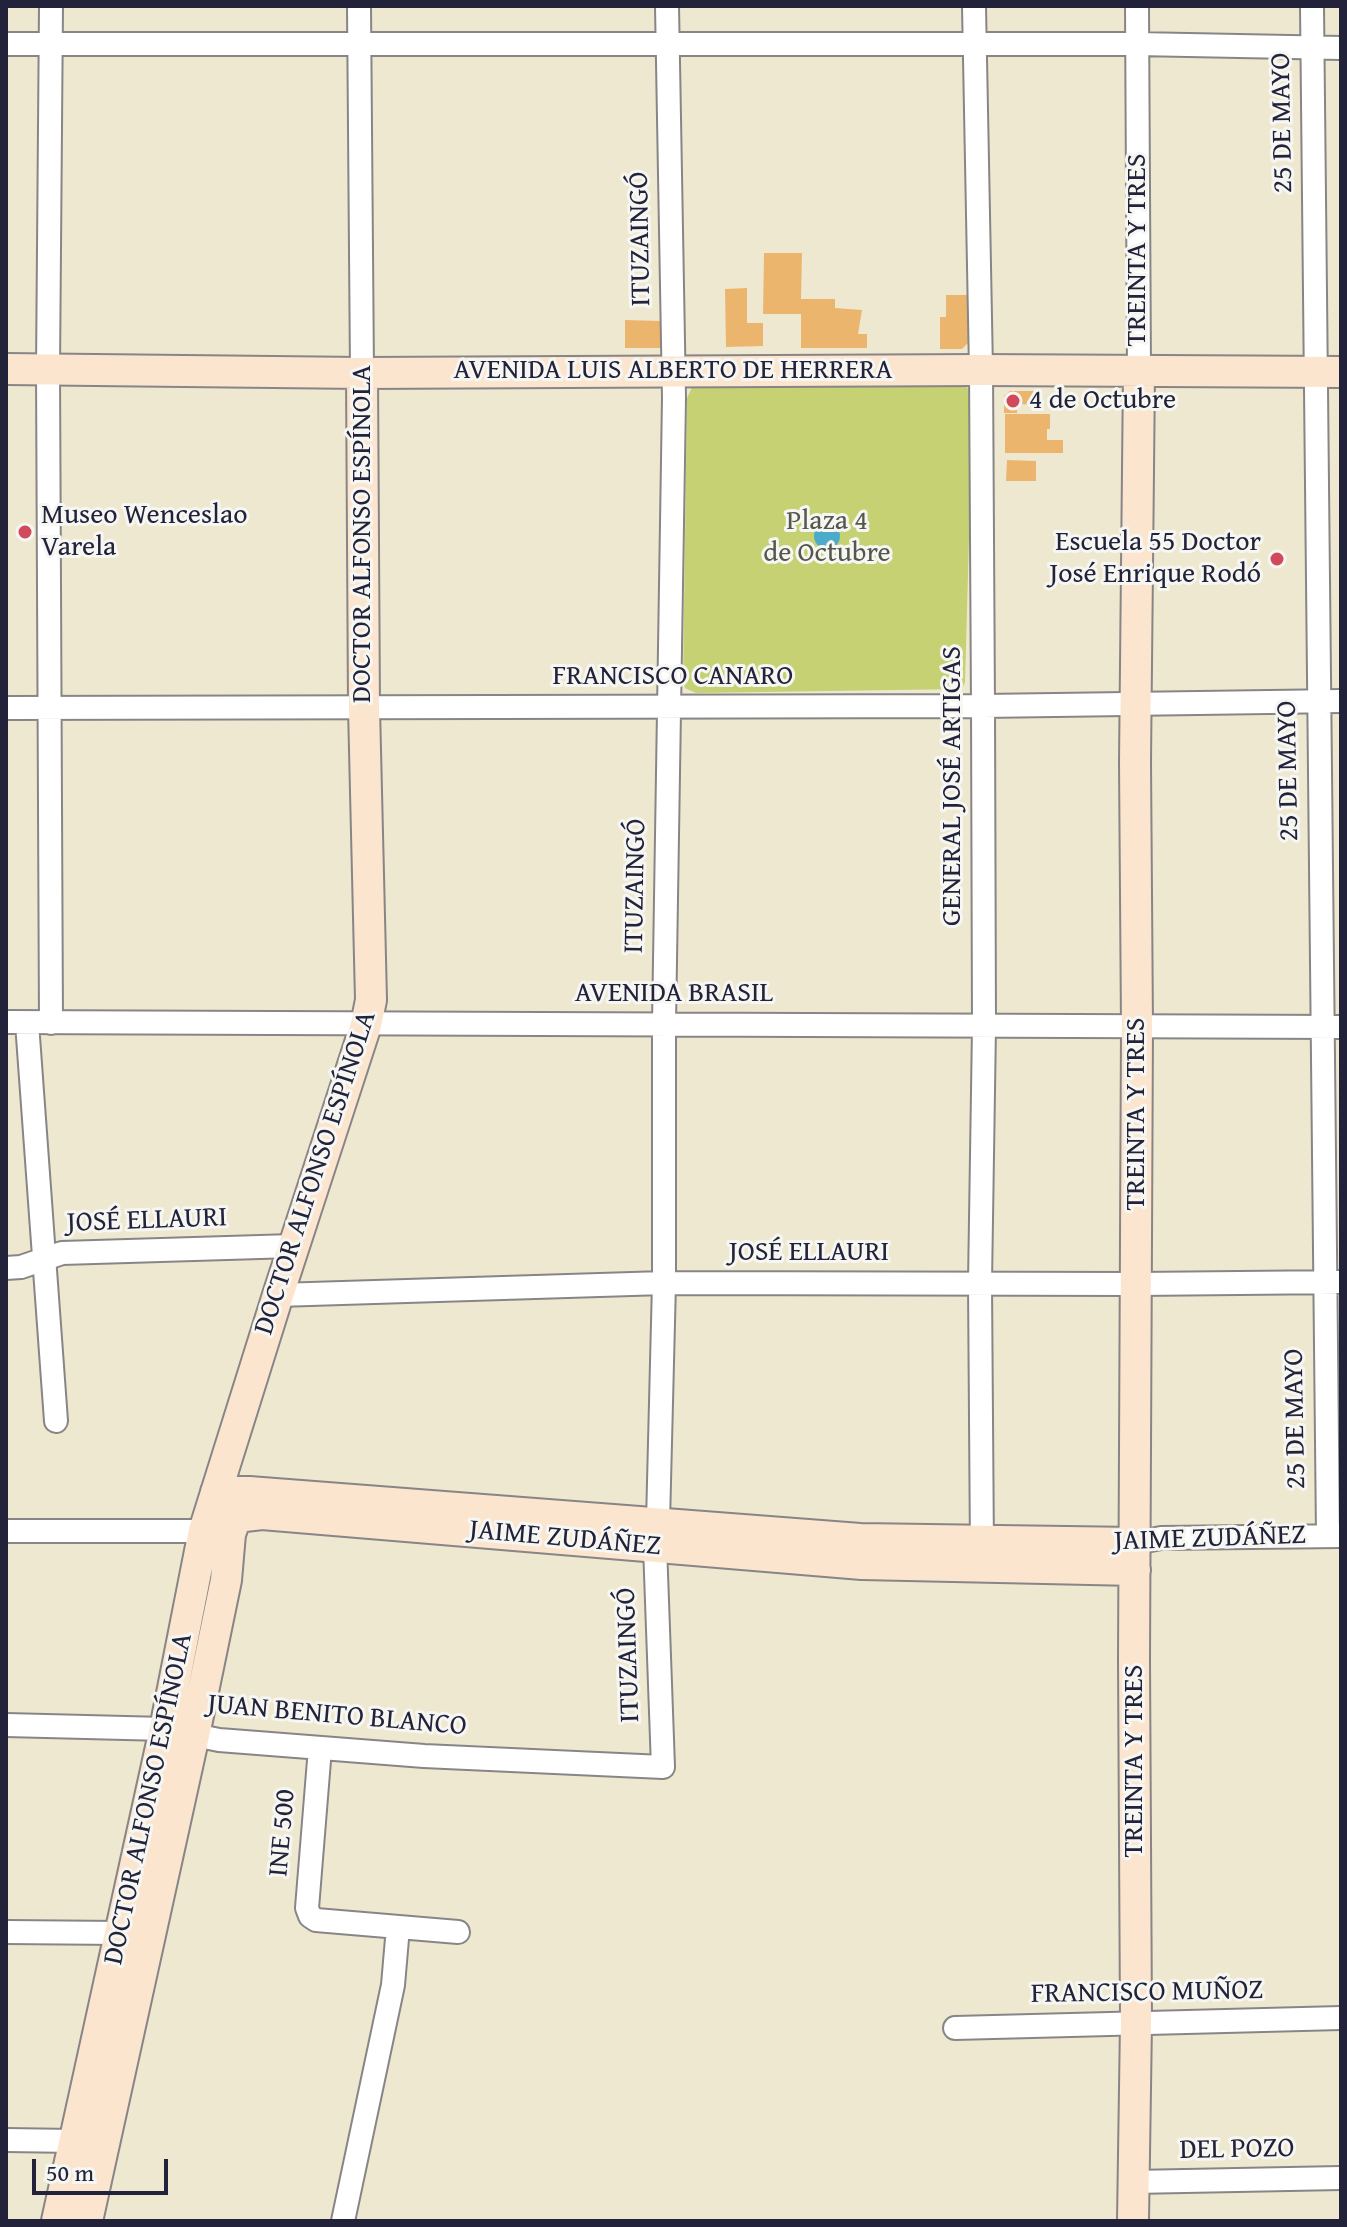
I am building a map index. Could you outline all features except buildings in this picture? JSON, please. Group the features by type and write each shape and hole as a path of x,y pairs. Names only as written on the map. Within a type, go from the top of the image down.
{"street":[{"path":"51,6 48,369 51,1023"},
{"name":"DOCTOR ALFONSO ESPÍNOLA","path":"57,2221 121,1933 226,1580 223,1527 216,1492 366,1025 371,1000 364,708 359,6"},
{"name":"ITUZAINGÓ","path":"663,1767 657,1534 664,1283 664,1023 674,371 667,6"},
{"name":"GENERAL JOSÉ ARTIGAS","path":"974,6 983,706 982,1553"},
{"name":"TREINTA Y TRES","path":"1133,2221 1139,372 1137,6"},
{"name":"25 DE MAYO","path":"1312,6 1329,372 1334,1536"},
{"path":"6,44 1137,44 1341,48"},
{"name":"AVENIDA LUIS ALBERTO DE HERRERA","path":"6,369 362,373 1329,372"},
{"name":"FRANCISCO CANARO","path":"6,708 669,708 1330,701"},
{"path":"16,1023 43,1260 56,1421"},
{"name":"AVENIDA BRASIL","path":"16,1023 1332,1027"},
{"name":"JOSÉ ELLAURI","path":"6,1268 21,1267 62,1253 293,1246"},
{"name":"JOSÉ ELLAURI","path":"278,1295 664,1283 1333,1282"},
{"name":"JAIME ZUDÁÑEZ","path":"216,1492 264,1493 657,1534"},
{"name":"JAIME ZUDÁÑEZ","path":"6,1531 223,1527 262,1514 657,1534 860,1539 982,1553 1135,1556 1161,1538 1334,1536"},
{"name":"JUAN BENITO BLANCO","path":"6,1725 179,1732 219,1740 320,1748 663,1767"},
{"name":"DOCTOR ALFONSO ESPÍNOLA","path":"88,2221 179,1732"},
{"name":"INE 500","path":"320,1748 307,1908 316,1920 398,1927"},
{"path":"343,2221 393,1985 398,1927 458,1932"},
{"path":"6,1932 121,1933"},
{"name":"FRANCISCO MUÑOZ","path":"955,2028 1341,2018"},
{"path":"6,2140 75,2141"},
{"name":"DEL POZO","path":"1133,2182 1341,2178"}],"green space":[{"name":"Plaza 4 de Octubre","path":"964,383 973,396 965,682 962,689 696,693 685,688 687,398 693,385"}],"water":[{"path":"827,523 836,527 840,536 836,545 827,549 818,545 814,536 818,527"}],"place":[{"name":"4 de Octubre","path":"1013,401"},
{"name":"Museo Wenceslao Varela","path":"25,532"},
{"name":"Escuela 55 Doctor José Enrique Rodó","path":"1277,559"}]}
